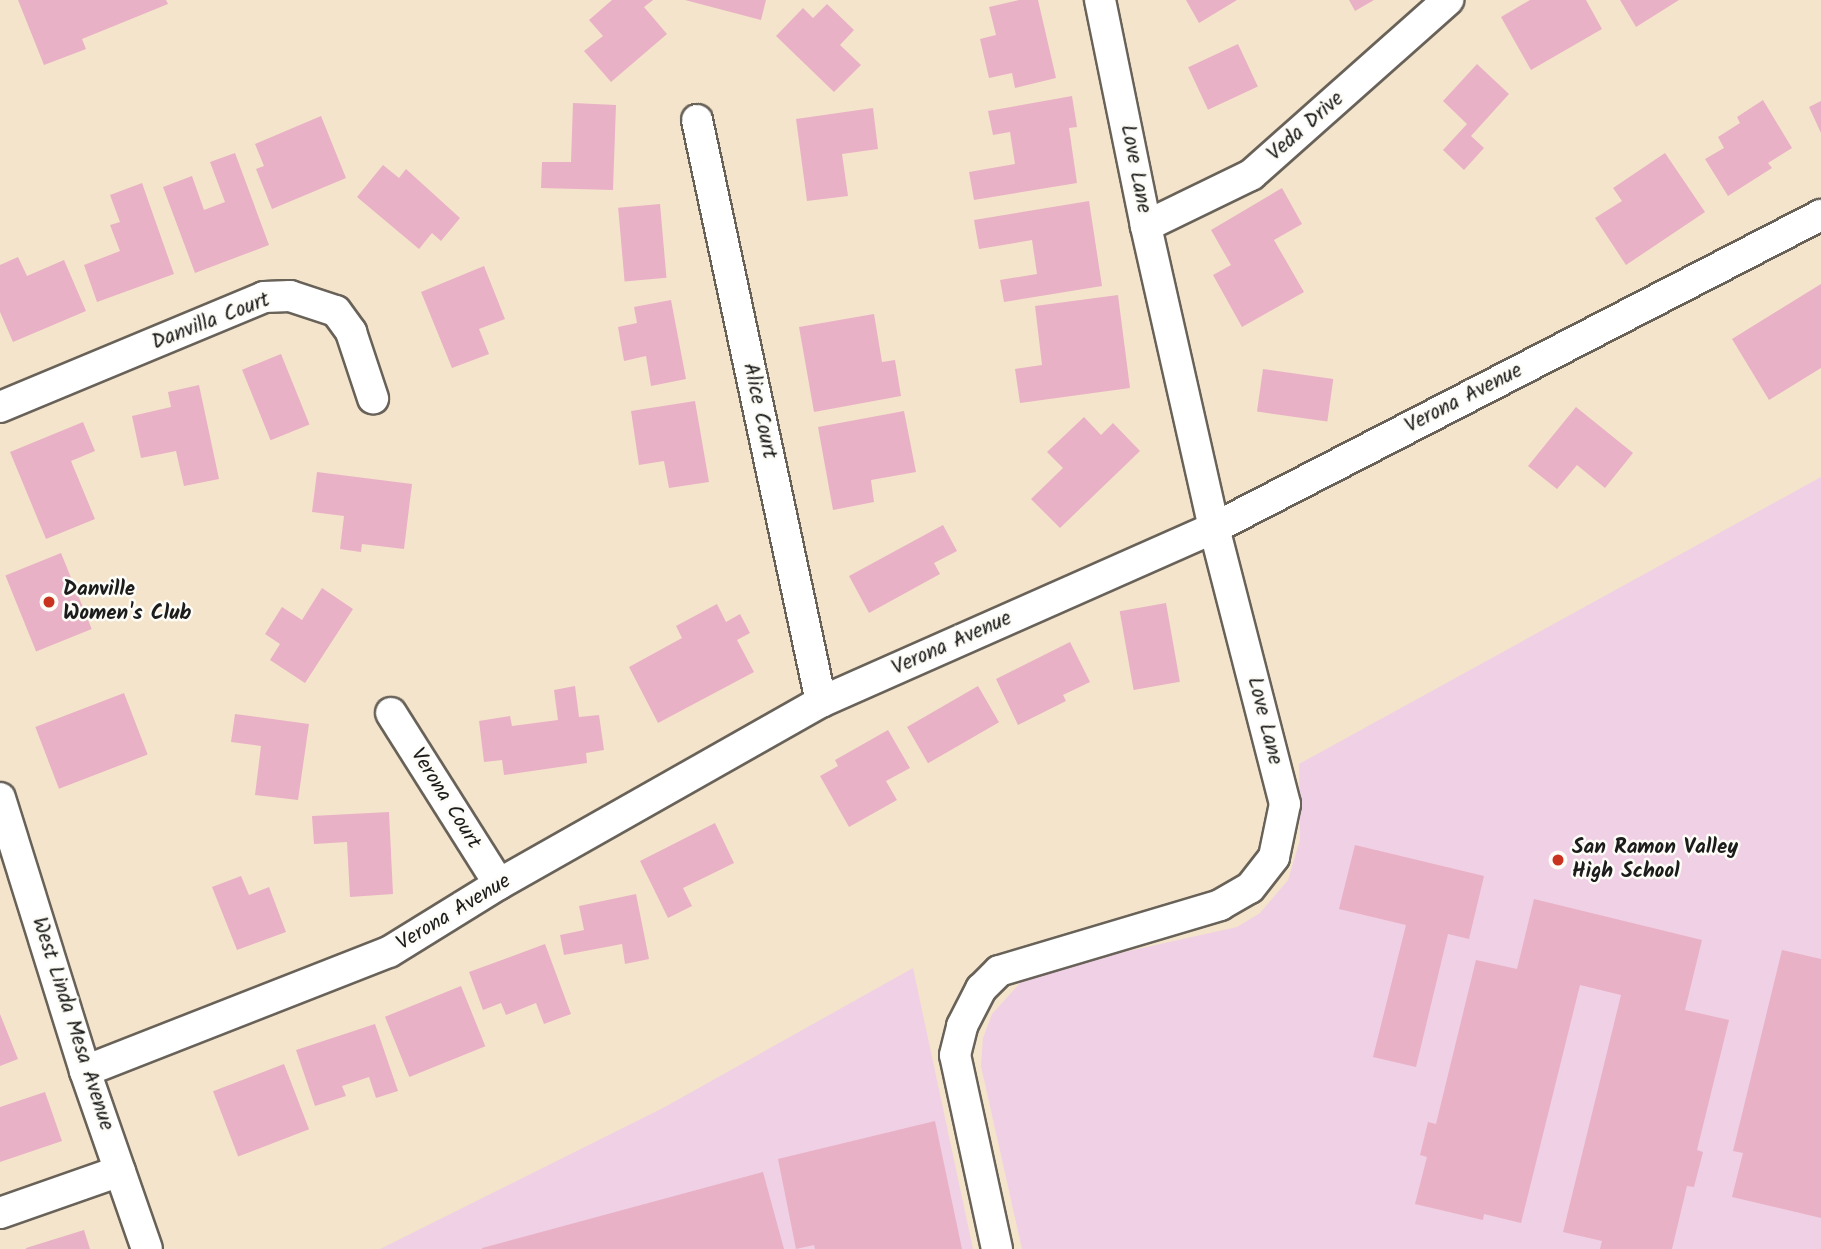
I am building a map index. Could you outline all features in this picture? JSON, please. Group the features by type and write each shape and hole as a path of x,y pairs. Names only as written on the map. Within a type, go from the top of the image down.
{"street":[{"name":"Love Lane","path":"997,1249 955,1055 962,1026 981,989 999,971 1220,905 1250,888 1265,872 1280,838 1285,804 1214,528 1146,226 1100,0"},
{"name":"Veda Drive","path":"1146,226 1251,175 1448,0"},
{"name":"Alice Court","path":"697,120 821,702"},
{"name":"Verona Avenue","path":"85,1071 389,952 499,884 821,702 1214,528 1821,215"},
{"name":"Danvilla Court","path":"0,407 264,297 290,296 336,311 351,332 373,398"},
{"name":"Verona Court","path":"391,713 499,884"},
{"name":"West Linda Mesa Avenue","path":"0,800 85,1071 147,1249"},
{"path":"0,1213 120,1171"}],"shaded area":[{"name":"San Ramon Valley High School","path":"1821,477 1821,1249 1022,1249 981,1066 983,1038 992,1014 1029,973 1237,927 1260,913 1288,880 1300,840 1299,764"},
{"path":"913,968 973,1249 380,1249 663,1108"}],"building":[{"path":"18,0 166,0 168,4 82,39 86,49 44,65"},
{"path":"612,0 653,0 644,7 667,34 611,82 584,51 603,36 589,20"},
{"path":"685,0 766,0 761,20"},
{"path":"1019,0 1038,0 1056,78 1015,88 1012,73 989,78 980,39 996,35 989,7"},
{"path":"1186,0 1237,0 1199,23"},
{"path":"1349,0 1374,0 1355,11"},
{"path":"1530,0 1586,0 1602,29 1531,70 1501,17"},
{"path":"1620,0 1679,0 1636,27"},
{"path":"827,4 854,30 840,45 861,65 834,92 776,36 803,8 813,18"},
{"path":"1238,44 1258,87 1208,110 1188,67"},
{"path":"1477,64 1509,94 1471,136 1484,148 1464,170 1443,150 1467,124 1443,101"},
{"path":"1072,96 1077,127 1069,128 1077,183 974,200 969,172 1015,164 1010,132 993,135 988,111"},
{"path":"1763,100 1792,148 1768,163 1772,168 1728,196 1705,159 1724,148 1718,137 1740,123 1737,117"},
{"path":"1821,101 1821,133 1809,107"},
{"path":"573,103 616,105 613,190 541,188 542,162 571,162"},
{"path":"873,108 878,149 842,154 848,196 807,201 796,119"},
{"path":"321,116 346,178 272,209 256,169 264,166 255,144"},
{"path":"235,153 269,245 195,273 163,187 192,176 204,210 225,202 210,162"},
{"path":"1665,153 1705,212 1626,265 1595,218 1622,201 1613,188"},
{"path":"383,165 399,178 406,169 460,218 441,241 432,233 419,249 357,197"},
{"path":"142,183 174,274 97,302 84,265 120,251 110,225 120,222 110,195"},
{"path":"1282,188 1302,224 1274,240 1304,292 1242,327 1213,275 1231,265 1211,230"},
{"path":"1089,201 1102,286 1004,302 1000,280 1037,274 1032,240 979,249 974,220"},
{"path":"660,204 666,278 625,281 618,208"},
{"path":"18,257 27,276 64,260 86,311 13,342 0,312 0,265"},
{"path":"484,266 505,319 479,329 489,354 452,368 421,292"},
{"path":"1821,284 1821,368 1769,400 1732,339"},
{"path":"1118,295 1130,388 1020,403 1015,369 1042,365 1035,306"},
{"path":"671,300 686,379 651,386 646,356 624,361 618,327 637,323 634,307"},
{"path":"874,314 882,362 895,360 901,396 814,412 799,327"},
{"path":"281,354 309,424 271,440 242,370"},
{"path":"1263,369 1333,379 1327,421 1257,412"},
{"path":"199,385 219,479 184,486 176,451 141,458 132,416 171,407 168,392"},
{"path":"695,401 709,482 669,488 664,461 639,465 631,411"},
{"path":"1576,407 1633,453 1605,488 1577,465 1557,489 1528,466"},
{"path":"904,411 916,472 871,480 874,502 833,510 818,427"},
{"path":"1084,417 1101,435 1113,423 1140,451 1060,528 1031,499 1063,468 1047,452"},
{"path":"83,422 95,451 71,461 95,519 46,539 10,452"},
{"path":"317,472 412,484 404,549 362,544 361,552 340,549 344,516 312,512"},
{"path":"943,525 957,551 934,563 940,574 869,613 849,576"},
{"name":"Danville Women's Club","path":"61,553 92,629 36,652 5,575"},
{"path":"322,588 353,609 305,683 270,660 280,644 265,634 282,607 302,620"},
{"path":"1166,603 1180,682 1134,690 1120,611"},
{"path":"717,604 726,622 740,614 750,633 737,640 754,672 658,723 629,667 682,638 676,626"},
{"path":"1070,642 1090,682 1063,695 1066,701 1018,725 996,679"},
{"path":"575,686 579,717 599,715 604,750 586,753 587,763 504,775 502,760 484,762 479,721 510,716 512,726 558,720 554,690"},
{"path":"978,686 999,722 928,763 907,727"},
{"path":"124,693 148,755 59,789 35,727"},
{"path":"235,714 309,724 298,800 255,795 261,746 231,742"},
{"path":"888,730 910,768 886,781 897,800 849,827 820,776 838,766 835,760"},
{"path":"389,812 393,894 350,897 347,842 314,844 312,816"},
{"path":"715,823 734,863 683,888 692,906 668,918 640,861"},
{"path":"1355,845 1484,876 1469,939 1448,934 1416,1067 1373,1057 1406,925 1339,909"},
{"path":"241,876 249,895 269,887 286,932 237,950 212,887"},
{"path":"636,894 649,959 625,964 622,944 564,955 560,935 584,930 579,906"},
{"path":"1534,899 1702,940 1685,1010 1729,1020 1697,1150 1703,1152 1694,1187 1687,1186 1672,1249 1600,1249 1602,1241 1563,1232 1621,995 1580,985 1521,1223 1484,1214 1483,1220 1415,1204 1427,1157 1420,1155 1428,1122 1436,1124 1476,960 1517,969"},
{"path":"545,944 571,1014 544,1024 536,1003 506,1015 501,1003 483,1010 469,972"},
{"path":"1782,950 1821,959 1821,1218 1732,1197 1743,1153 1733,1151"},
{"path":"461,986 485,1046 409,1077 385,1017"},
{"path":"0,1014 18,1059 0,1066"},
{"path":"375,1024 398,1091 376,1098 369,1077 342,1086 346,1096 315,1106 296,1050"},
{"path":"284,1064 309,1129 238,1157 213,1091"},
{"path":"45,1092 62,1141 0,1162 0,1107"},
{"path":"935,1121 962,1249 815,1249 814,1245 796,1249 778,1159"},
{"path":"763,1172 784,1249 482,1249 482,1248"},
{"path":"84,1230 90,1249 26,1249 26,1248"}],"place":[{"name":"Danville Women's Club","path":"49,602"},
{"name":"San Ramon Valley High School","path":"1558,860"}]}
